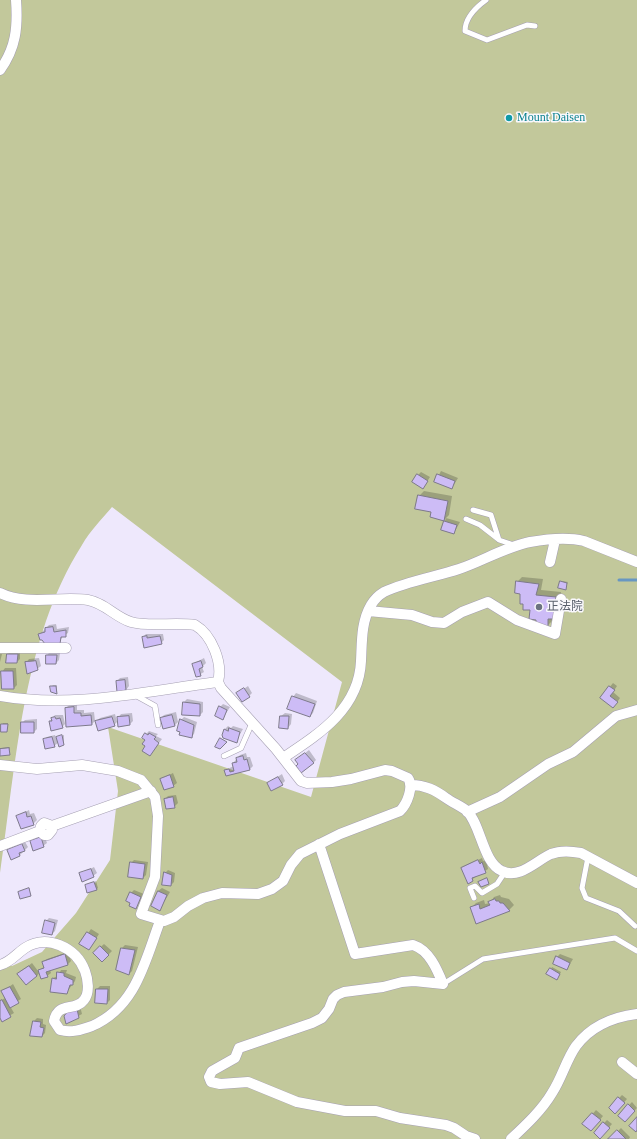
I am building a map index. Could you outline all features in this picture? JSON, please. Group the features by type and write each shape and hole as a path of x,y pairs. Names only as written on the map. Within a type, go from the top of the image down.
{"street":[{"path":"0,70 7,62 16,36 18,23 16,0"},
{"path":"283,758 331,723 348,704 356,687 360,672 364,624 368,611 376,598 389,590 461,569 515,546 530,542 576,539 584,540 637,562"},
{"path":"550,562 555,540"},
{"path":"0,592 12,597 27,599 72,598 90,600 101,604 134,623 195,625 202,629 219,662 220,672 218,682 226,694 283,758 297,778 307,783 351,779 385,770 392,771 408,778 410,785 404,806 400,811 319,844 300,854 291,865 283,881 272,889 258,894 222,893 203,898 188,906 170,920 160,921 141,914 156,877 158,816 155,797 141,780 131,775 96,766 82,765 37,768 0,765"},
{"path":"368,611 412,615 432,622 444,622 462,612 488,602 517,620 556,634 561,599"},
{"path":"0,648 66,648"},
{"path":"0,696 75,701 218,682"},
{"path":"467,812 500,797 548,764 573,752 616,716 637,710"},
{"path":"410,785 421,785 431,788 467,812 496,867 505,872 524,870 552,854 562,851 581,854 637,883"},
{"path":"0,846 40,831 41,826 44,824 52,826 151,791"},
{"path":"319,844 355,954 413,945 421,948 428,955 443,984"},
{"path":"0,965 7,963 24,949 32,945 46,942 56,944 75,955 81,962 86,975 88,990 86,999 81,1004 61,1009 55,1014 54,1021 60,1030 68,1032 81,1030 100,1022 117,1010 128,999 139,980 160,921"},
{"path":"443,984 414,981 344,992 337,995 333,999 329,1009 322,1018 312,1023 239,1048 235,1058 212,1071 209,1077 211,1082 220,1084 248,1082 256,1084 287,1099 297,1102 325,1106 345,1111 376,1111 400,1118 446,1125 454,1128 466,1136 475,1139"},
{"path":"511,1139 524,1127 552,1093 576,1046 596,1026 623,1016 637,1014"},
{"path":"622,1062 637,1074"}],"lane":[{"path":"486,0 478,6 465,23 464,31 487,40 527,25 535,26"},
{"path":"473,510 490,515 499,540"},
{"path":"466,519 480,525 499,540 515,546"},
{"path":"134,694 155,706 158,725"},
{"path":"224,756 241,748 252,723"},
{"path":"588,857 582,888 586,898 619,911 635,926"},
{"path":"474,898 470,888 475,886 482,893 497,884 505,872"},
{"path":"443,984 483,959 615,938 637,952"}],"green space":[{"path":"0,0 637,0 637,1139 0,1139 0,961 12,966 42,952 76,913 110,860 118,791 108,727 311,797 342,682 112,507 92,530 82,545 62,582 46,621 24,704 0,873"}],"building":[{"path":"417,474 428,481 423,489 412,482"},
{"path":"437,474 455,481 452,489 434,482"},
{"path":"418,495 448,501 444,521 430,517 431,512 415,509"},
{"path":"444,521 457,525 454,534 441,530"},
{"name":"正法院","path":"516,581 539,584 536,595 556,597 554,619 548,619 548,627 536,625 536,620 529,619 530,610 523,610 523,604 520,604 520,594 515,593"},
{"path":"560,581 567,583 566,590 558,588"},
{"path":"53,627 54,632 66,630 66,637 61,637 60,644 45,644 42,640 40,640 38,634 45,632 45,628"},
{"path":"147,636 147,638 160,636 162,644 144,648 142,637"},
{"path":"7,654 18,654 17,663 6,663"},
{"path":"46,655 57,655 56,664 46,664"},
{"path":"36,661 38,670 27,674 25,662"},
{"path":"201,661 203,667 199,669 201,676 196,677 192,664"},
{"path":"1,671 13,671 14,689 2,689"},
{"path":"125,680 126,690 117,692 116,681"},
{"path":"50,686 56,686 57,694 51,692"},
{"path":"609,686 615,690 610,696 618,702 613,708 600,698"},
{"path":"244,688 250,697 242,702 236,693"},
{"path":"292,696 315,704 310,717 287,709"},
{"path":"183,702 200,704 200,716 182,715"},
{"path":"219,706 227,710 223,720 215,716"},
{"path":"74,707 74,713 81,713 81,716 91,715 92,725 66,727 65,708"},
{"path":"172,715 175,726 163,729 160,718"},
{"path":"129,716 130,725 118,727 117,717"},
{"path":"280,716 289,716 288,729 279,728"},
{"path":"55,717 56,719 60,718 63,728 51,731 49,721 52,721 51,718"},
{"path":"112,717 115,726 98,731 95,721"},
{"path":"180,719 194,725 192,738 179,735 180,732 177,731"},
{"path":"21,722 34,722 34,733 21,733"},
{"path":"1,724 8,724 7,732 1,732"},
{"path":"229,728 240,732 237,743 223,738 222,735 224,729 228,731"},
{"path":"145,733 148,735 149,733 156,737 154,739 159,743 150,756 142,751 145,746 142,744 145,740 142,738"},
{"path":"62,735 64,745 59,747 56,737"},
{"path":"52,737 55,747 45,749 43,739"},
{"path":"220,738 227,742 220,749 215,747"},
{"path":"9,748 10,755 0,756 0,749"},
{"path":"305,753 314,763 301,773 296,766 298,764 295,760"},
{"path":"243,756 244,760 247,759 250,770 226,776 224,770 229,769 230,772 234,771 232,763 237,762 236,758"},
{"path":"170,775 174,787 164,790 160,779"},
{"path":"278,777 283,785 271,791 267,783"},
{"path":"173,797 175,808 166,809 164,799"},
{"path":"26,812 27,817 31,816 34,825 21,829 16,816"},
{"path":"41,837 44,847 33,851 30,841"},
{"path":"22,844 25,851 19,853 20,856 11,860 7,850"},
{"path":"478,860 480,864 482,862 486,873 472,878 473,881 468,884 461,868"},
{"path":"130,862 145,864 143,879 128,877"},
{"path":"91,869 94,877 82,882 79,873"},
{"path":"164,872 172,875 171,886 162,885"},
{"path":"487,878 489,884 481,887 478,882"},
{"path":"94,882 97,890 87,893 85,885"},
{"path":"29,888 31,896 20,899 18,892"},
{"path":"158,891 167,895 160,911 151,906"},
{"path":"130,892 141,897 136,909 129,906 130,903 126,901"},
{"path":"495,899 500,903 503,903 510,911 476,924 470,907 479,904 480,909 490,905 488,902"},
{"path":"45,920 55,923 52,935 42,933"},
{"path":"87,932 97,938 89,950 79,944"},
{"path":"100,946 109,955 102,962 93,953"},
{"path":"121,948 135,950 129,975 116,970"},
{"path":"65,954 68,965 46,972 48,977 41,979 38,970 44,968 42,962"},
{"path":"556,956 570,963 567,970 553,964"},
{"path":"29,966 37,976 26,985 17,974"},
{"path":"550,968 560,974 557,980 546,974"},
{"path":"57,972 64,973 64,976 73,980 73,985 70,985 67,994 50,992 52,978 56,979"},
{"path":"10,987 19,1003 10,1008 1,991"},
{"path":"96,989 108,989 107,1004 95,1003"},
{"path":"2,1000 11,1017 2,1022 0,1018 0,1001"},
{"path":"77,1009 79,1018 66,1024 64,1016 68,1011"},
{"path":"33,1021 41,1022 40,1027 44,1028 42,1037 30,1036"},
{"path":"618,1097 625,1103 615,1114 609,1108"},
{"path":"628,1104 635,1111 625,1122 618,1116"},
{"path":"592,1113 601,1120 591,1131 582,1124"},
{"path":"637,1117 637,1130 636,1132 629,1126"},
{"path":"603,1122 610,1128 600,1139 594,1133"},
{"path":"617,1130 626,1139 608,1139"}],"waterway":[{"path":"619,580 637,580"}],"place":[{"name":"Mount Daisen","path":"509,118"},
{"name":"正法院","path":"539,607"}]}
